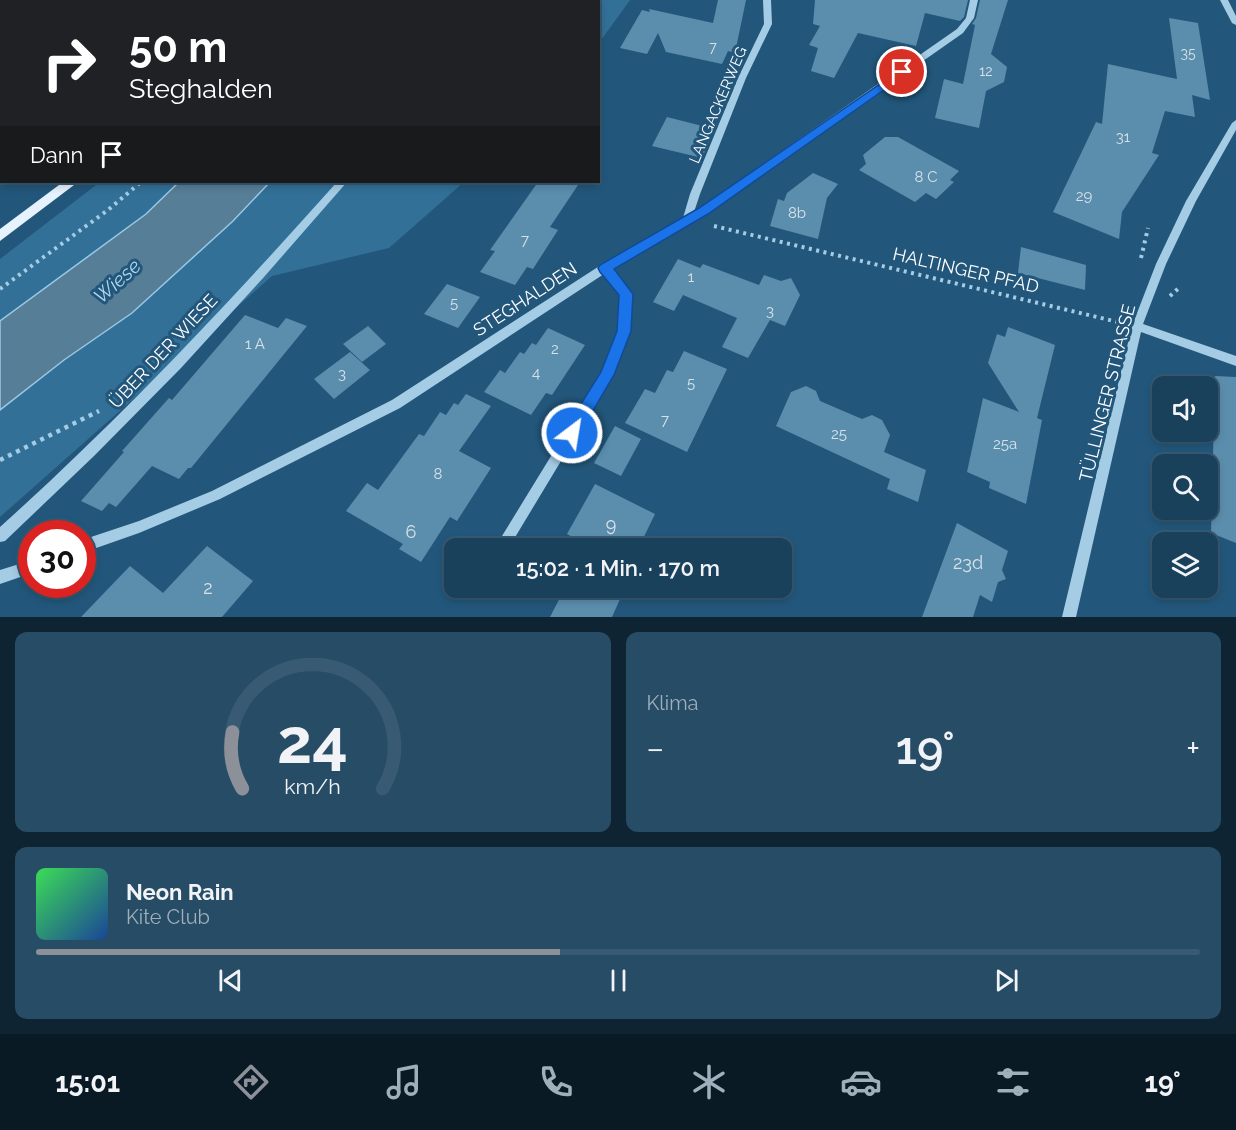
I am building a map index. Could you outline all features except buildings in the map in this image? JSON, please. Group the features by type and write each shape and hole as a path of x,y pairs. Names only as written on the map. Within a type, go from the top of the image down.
{"main road":[{"path":"0,236 70,183"}],"street":[{"name":"LANGACKERWEG","path":"687,220 694,194 768,24 766,0"},
{"name":"STEGHALDEN","path":"96,543 216,495 396,404 605,268 704,211 796,148 960,31 970,18 974,0"},
{"path":"1224,0 1236,23"},
{"name":"TÜLLINGER STRASSE","path":"1070,617 1137,326 1161,264 1191,201 1236,123"},
{"name":"ÜBER DER WIESE","path":"0,536 58,485 162,381 341,183"},
{"path":"508,538 607,375 624,331 626,294 605,268"},
{"path":"1137,326 1236,361"},
{"path":"0,577 18,571"}],"path":[{"path":"0,289 108,210 140,183"},
{"name":"HALTINGER PFAD","path":"687,220 1137,326"},
{"path":"0,460 101,410"}],"shaded area":[{"path":"600,0 630,0 600,42"},
{"path":"99,183 178,183 146,214 0,321 0,259"},
{"path":"269,183 463,183 389,248 272,276 0,517 0,410 233,221"}],"water":[{"name":"Wiese","path":"178,183 269,183 233,221 132,313 64,360 0,410 0,321 146,214"}],"route":[{"path":"572,433 607,375 624,331 626,294 605,268 704,211 902,72"}]}
